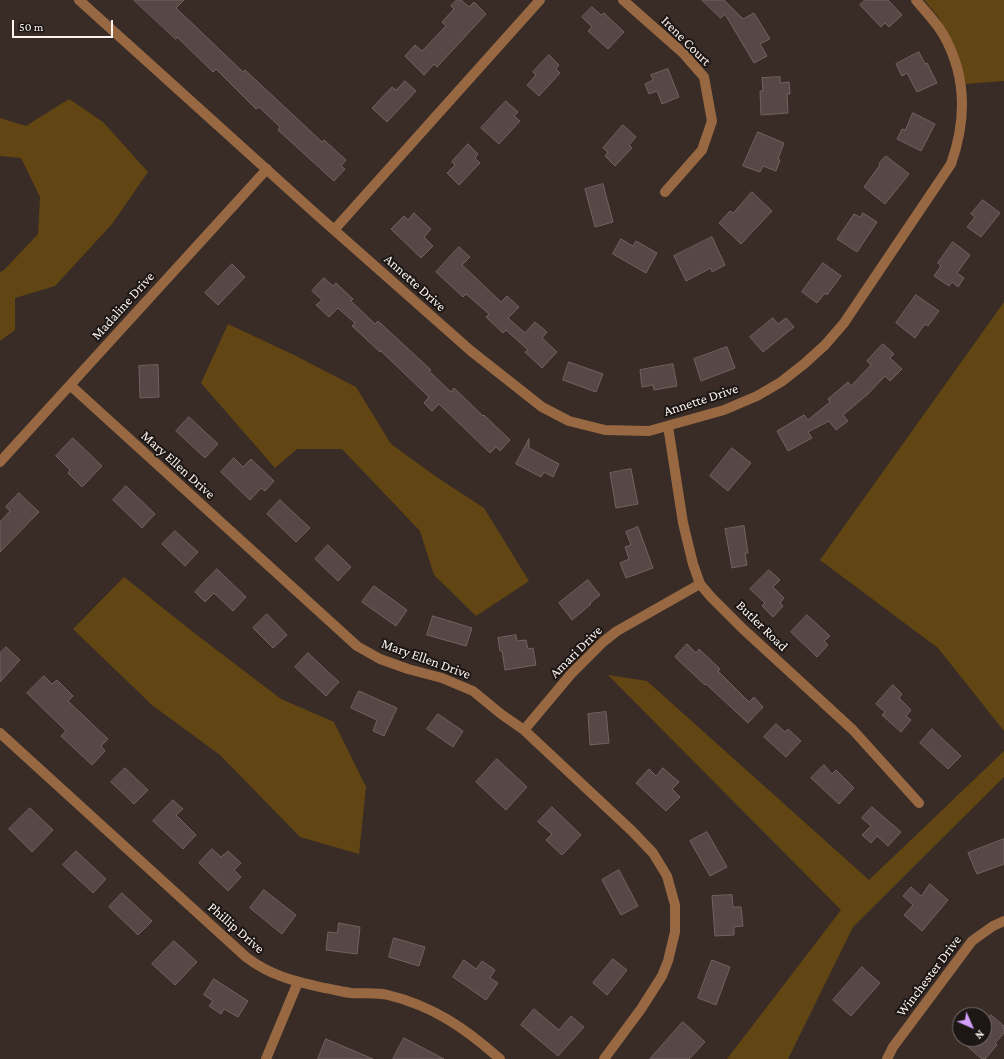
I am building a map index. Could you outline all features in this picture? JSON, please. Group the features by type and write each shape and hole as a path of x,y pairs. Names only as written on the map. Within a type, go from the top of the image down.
{"street":[{"name":"Annette Drive","path":"79,0 334,230 471,351 542,407 569,421 605,430 649,431 724,410 751,399 781,382 804,364 825,345 844,323 952,164 957,150 962,120 963,105 959,75 955,60 942,32 916,0"},
{"path":"334,230 540,0"},
{"name":"Irene Court","path":"623,0 683,53 704,76 712,121 707,136 702,150 664,192"},
{"name":"Madaline Drive","path":"0,462 267,169"},
{"name":"Mary Ellen Drive","path":"70,385 356,646 380,659 408,670 442,678 473,691 501,714 524,730 627,826 653,853 667,876 675,905 675,932 668,961 662,976 641,1009 604,1059"},
{"name":"Butler Road","path":"668,426 683,524 693,564 700,584 742,628 853,730 919,803"},
{"name":"Amari Drive","path":"524,730 571,674 603,642 617,631 700,584"},
{"name":"Phillip Drive","path":"0,733 246,957 259,967 286,979 298,982 351,993 385,995 427,1008 454,1022 500,1059"},
{"name":"Winchester Drive","path":"887,1059 893,1047 972,942 993,926 1004,921"},
{"path":"266,1059 298,982"}],"shaded area":[{"path":"924,0 1004,0 1004,81 964,84 939,18"},
{"path":"69,99 103,122 148,172 112,224 55,286 15,298 15,330 0,341 0,272 4,270 38,234 40,197 21,158 0,156 0,118 26,126"},
{"path":"1004,302 1004,731 938,648 820,560"},
{"path":"228,324 294,355 356,387 391,444 438,478 484,508 529,581 476,616 434,575 420,531 342,449 297,449 275,468 201,383"},
{"path":"124,577 281,699 334,722 366,787 359,854 300,837 220,755 152,705 73,629"},
{"path":"608,675 647,681 869,880 1004,751 1004,777 853,927 788,1059 727,1059 841,910"}],"building":[{"path":"134,0 184,0 176,8 243,72 245,70 322,142 324,140 346,160 341,166 345,169 334,181 278,130 280,127 259,107 256,109 216,69 213,72 177,37 176,39"},
{"path":"457,0 461,0 469,7 474,2 486,14 437,67 434,64 424,75 405,56 415,45 422,51 446,26 442,22 454,9 451,6"},
{"path":"702,0 724,0 743,19 754,13 770,39 760,44 767,56 754,63 725,14 721,18"},
{"path":"865,0 888,0 902,15 889,27 885,23 881,27 860,5"},
{"path":"592,7 601,15 604,13 624,32 608,49 588,31 592,27 582,17"},
{"path":"919,52 925,64 927,63 937,83 917,92 907,73 902,76 896,64"},
{"path":"549,55 559,65 556,69 560,73 539,96 527,85 536,75 533,72"},
{"path":"668,69 679,97 662,104 657,91 649,94 645,84 653,80 651,75"},
{"path":"780,77 780,83 789,82 790,94 787,94 788,113 761,115 760,91 763,91 762,78"},
{"path":"405,81 416,91 387,122 372,108 392,87 396,90"},
{"path":"506,101 518,112 514,116 520,121 499,144 481,128"},
{"path":"913,113 935,124 921,151 897,139 902,129 905,130"},
{"path":"623,125 636,137 629,145 632,148 615,166 605,156 608,152 603,148"},
{"path":"758,132 784,143 778,159 780,160 776,171 763,166 760,172 743,166"},
{"path":"468,144 478,154 475,158 480,163 459,185 447,173 455,165 452,162"},
{"path":"886,156 909,174 885,204 864,187"},
{"path":"603,184 613,222 595,227 585,189"},
{"path":"752,192 772,211 741,244 719,223 730,211 733,213"},
{"path":"983,200 1000,213 981,237 967,227 975,217 971,214"},
{"path":"414,213 431,229 424,237 433,246 421,258 391,229 404,216 408,220"},
{"path":"863,213 877,222 857,252 837,239 854,214 860,217"},
{"path":"712,237 725,265 712,272 711,268 686,281 674,256"},
{"path":"621,239 633,246 636,241 657,253 646,273 613,254"},
{"path":"953,242 970,255 957,273 964,278 958,287 952,282 949,286 934,276 941,266 938,263"},
{"path":"459,247 470,257 462,265 501,302 507,296 519,307 508,318 525,333 535,322 547,332 542,338 557,352 542,368 525,352 528,350 506,330 503,333 486,317 489,314 466,294 463,297 436,272"},
{"path":"823,263 841,276 827,295 825,293 817,303 802,292"},
{"path":"232,264 245,277 218,305 205,293"},
{"path":"324,278 333,286 336,283 353,299 351,301 375,324 378,321 431,370 429,371 451,392 454,388 510,440 500,451 496,447 490,453 439,404 432,411 424,403 429,397 381,351 380,352 352,326 355,323 338,308 329,317 316,305 322,300 312,291"},
{"path":"916,295 939,311 928,326 925,324 915,338 896,323"},
{"path":"773,318 778,324 786,318 794,327 763,352 750,337"},
{"path":"883,344 894,354 890,358 902,369 890,381 885,376 868,394 843,415 848,421 836,430 829,421 808,432 812,438 788,451 777,431 804,415 808,420 830,402 828,399 848,382 851,386 871,365 867,361"},
{"path":"727,347 735,368 701,381 694,359"},
{"path":"569,362 603,374 596,392 563,380"},
{"path":"673,364 677,386 654,390 653,385 642,387 640,370"},
{"path":"158,365 159,397 140,398 139,366"},
{"path":"189,417 218,444 205,458 176,431"},
{"path":"73,438 102,466 82,487 68,473 70,470 56,456"},
{"path":"529,439 529,448 559,464 553,477 544,472 541,477 516,464"},
{"path":"732,448 751,463 728,491 710,476"},
{"path":"234,458 243,467 251,459 274,481 265,491 261,488 250,500 221,472"},
{"path":"631,469 638,504 616,508 610,473"},
{"path":"126,486 155,514 142,528 113,500"},
{"path":"19,493 39,512 0,552 0,522 10,511 6,507"},
{"path":"280,500 310,528 296,542 267,514"},
{"path":"744,526 748,553 745,553 747,565 732,568 725,529"},
{"path":"638,527 653,568 626,578 620,563 629,559 625,547 631,545 626,532"},
{"path":"175,531 198,552 185,566 162,544"},
{"path":"328,545 351,567 338,581 315,559"},
{"path":"217,569 246,597 233,611 214,593 205,602 195,592"},
{"path":"769,570 780,580 773,587 784,598 780,603 783,606 773,617 762,606 765,603 750,589"},
{"path":"588,580 600,595 572,620 559,603"},
{"path":"374,586 407,610 396,626 362,602"},
{"path":"267,614 287,635 273,648 253,628"},
{"path":"807,615 830,636 824,641 828,645 817,657 791,632"},
{"path":"433,616 472,628 466,646 427,635"},
{"path":"516,635 517,641 526,640 528,649 533,648 536,665 505,670 498,638"},
{"path":"687,644 696,653 699,649 720,669 718,671 749,702 754,697 763,707 748,723 675,657"},
{"path":"6,647 20,660 0,682 0,653"},
{"path":"308,653 339,682 326,696 295,667"},
{"path":"44,676 52,684 57,680 73,696 68,701 108,739 101,746 105,751 92,765 61,736 66,731 27,693"},
{"path":"893,685 902,694 899,698 911,710 906,716 911,720 901,732 882,715 885,712 876,704"},
{"path":"359,691 397,708 384,736 373,731 377,720 351,708"},
{"path":"606,712 609,743 590,745 588,714"},
{"path":"438,714 463,731 453,747 427,729"},
{"path":"776,724 785,732 788,729 801,741 786,757 764,737"},
{"path":"932,729 961,756 948,769 920,743"},
{"path":"497,759 527,787 506,810 476,782"},
{"path":"824,765 832,774 836,770 854,788 839,804 811,778"},
{"path":"125,768 148,790 134,804 111,782"},
{"path":"663,768 679,782 672,789 680,797 666,811 636,783 649,769 656,776"},
{"path":"173,800 183,809 176,815 196,835 183,849 153,821"},
{"path":"552,807 581,835 562,855 546,840 552,834 538,822"},
{"path":"872,807 901,832 888,846 877,836 871,843 862,835 871,826 862,818"},
{"path":"30,808 53,830 32,852 9,829"},
{"path":"707,832 727,867 710,876 690,841"},
{"path":"1004,839 1004,864 977,874 968,853"},
{"path":"212,849 221,857 228,851 241,863 234,870 241,877 228,891 199,863"},
{"path":"76,851 106,879 93,893 63,865"},
{"path":"619,870 638,906 621,915 602,880"},
{"path":"930,884 948,900 922,931 904,915 913,905 903,896 911,887 921,896"},
{"path":"264,890 296,915 282,934 250,908"},
{"path":"122,893 152,921 138,935 109,907"},
{"path":"732,895 733,907 741,907 743,926 734,927 734,935 715,936 712,896"},
{"path":"339,923 360,927 357,954 326,950 328,932 337,933"},
{"path":"394,938 425,947 419,966 389,957"},
{"path":"174,941 197,962 175,985 152,964"},
{"path":"613,959 627,970 607,995 593,983"},
{"path":"464,960 476,969 482,961 495,970 490,978 498,983 486,1000 453,977"},
{"path":"712,960 730,967 716,1005 698,998"},
{"path":"862,967 880,983 851,1016 833,1000"},
{"path":"214,979 248,1001 238,1017 224,1009 221,1014 209,1006 213,1001 204,995"},
{"path":"534,1009 559,1030 571,1016 584,1027 558,1056 521,1025"},
{"path":"992,1016 1004,1026 1004,1033 995,1043 997,1045 985,1059 982,1059 968,1047 992,1047"},
{"path":"683,1022 705,1042 689,1059 650,1059"},
{"path":"404,1038 444,1059 393,1059"},
{"path":"326,1039 373,1059 318,1059"}]}
